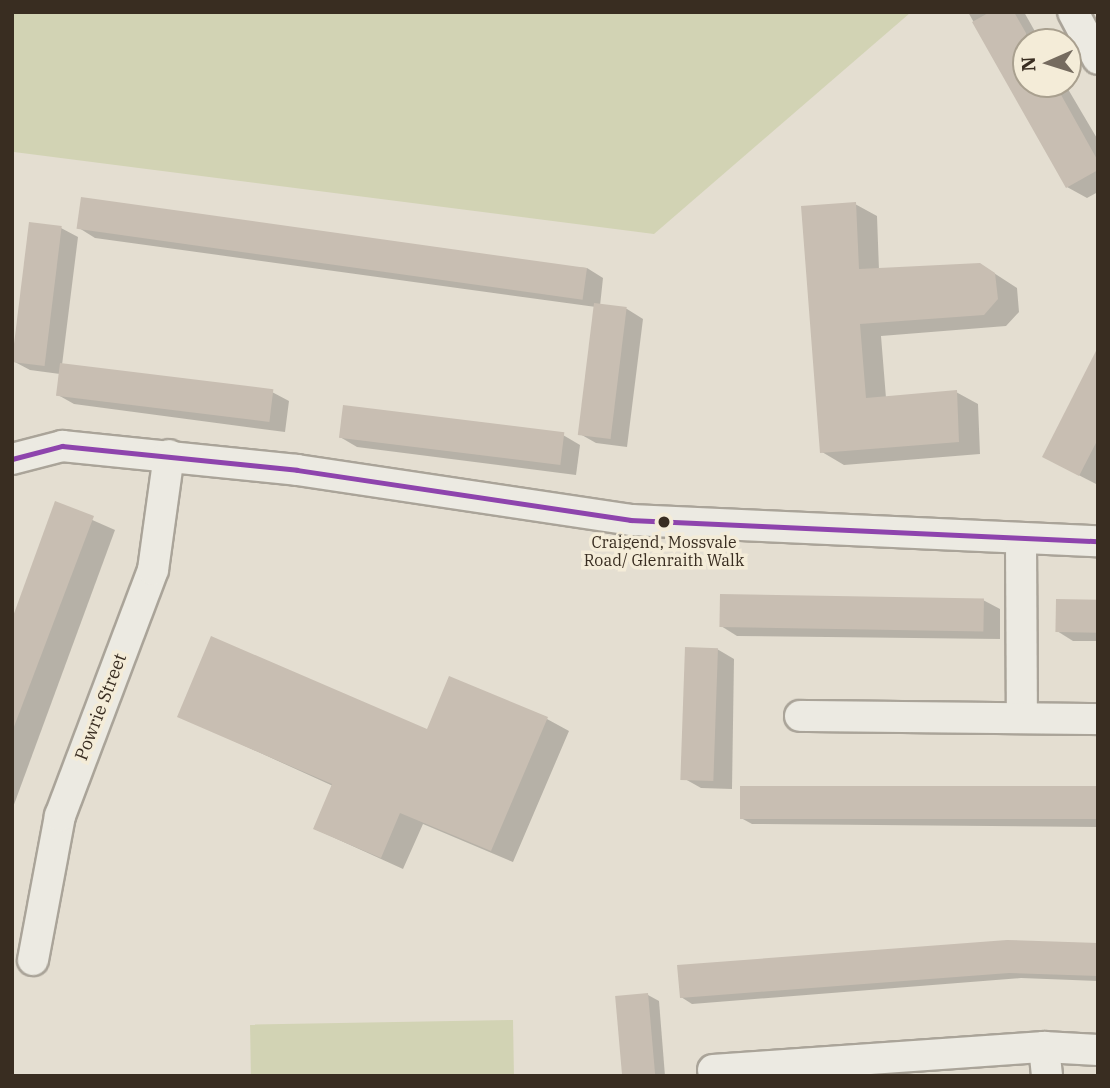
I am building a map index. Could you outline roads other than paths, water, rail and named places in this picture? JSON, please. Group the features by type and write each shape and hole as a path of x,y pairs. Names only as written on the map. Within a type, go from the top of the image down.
{"street":[{"path":"1073,12 1098,59"},
{"path":"12,459 62,446 169,455 630,520 1021,541 1098,541"},
{"name":"Powrie Street","path":"33,960 60,816 153,570 169,455"},
{"path":"1021,541 1022,718"},
{"path":"800,716 1098,719"},
{"path":"713,1070 1046,1062 1098,1050"}],"place":[{"name":"Craigend, Mossvale Road/ Glenraith Walk","path":"664,522"}]}
